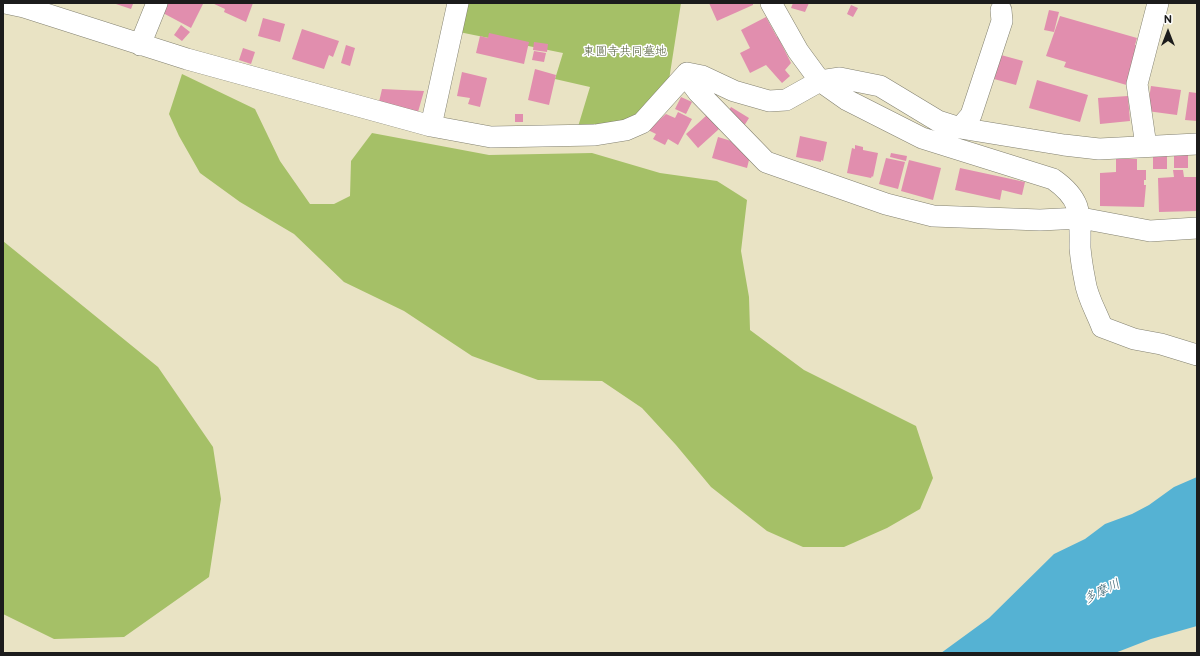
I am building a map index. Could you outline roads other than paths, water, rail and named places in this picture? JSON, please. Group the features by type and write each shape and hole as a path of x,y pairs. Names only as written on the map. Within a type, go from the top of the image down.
{"street":[{"path":"5,3 24,7 140,45 336,92 431,126 491,137 611,134 626,130 642,123 660,105 676,83 687,73"},
{"path":"140,45 157,3"},
{"path":"431,126 458,3"},
{"path":"771,3 798,51 820,81 847,100 922,138 1053,179 1064,187 1073,198 1081,218 1080,249 1085,283 1102,327 1134,339 1161,344 1197,355"},
{"path":"1146,146 1137,84 1158,3"},
{"path":"960,128 971,115 1002,21 1001,10"},
{"path":"687,73 702,76 734,92 769,100 786,100 820,81 840,78 880,86 938,121 960,128 1056,144 1099,149 1197,144"},
{"path":"687,73 698,92 766,162 886,204 933,216 1040,220 1081,218 1150,230 1197,228"}],"water":[{"name":"多摩川","path":"1197,477 1197,626 1151,639 1115,653 941,653 989,618 1054,554 1085,539 1105,524 1132,514 1149,505 1174,487"}],"park label":[{"name":"東圓寺共同墓地","path":"625,52"}]}
